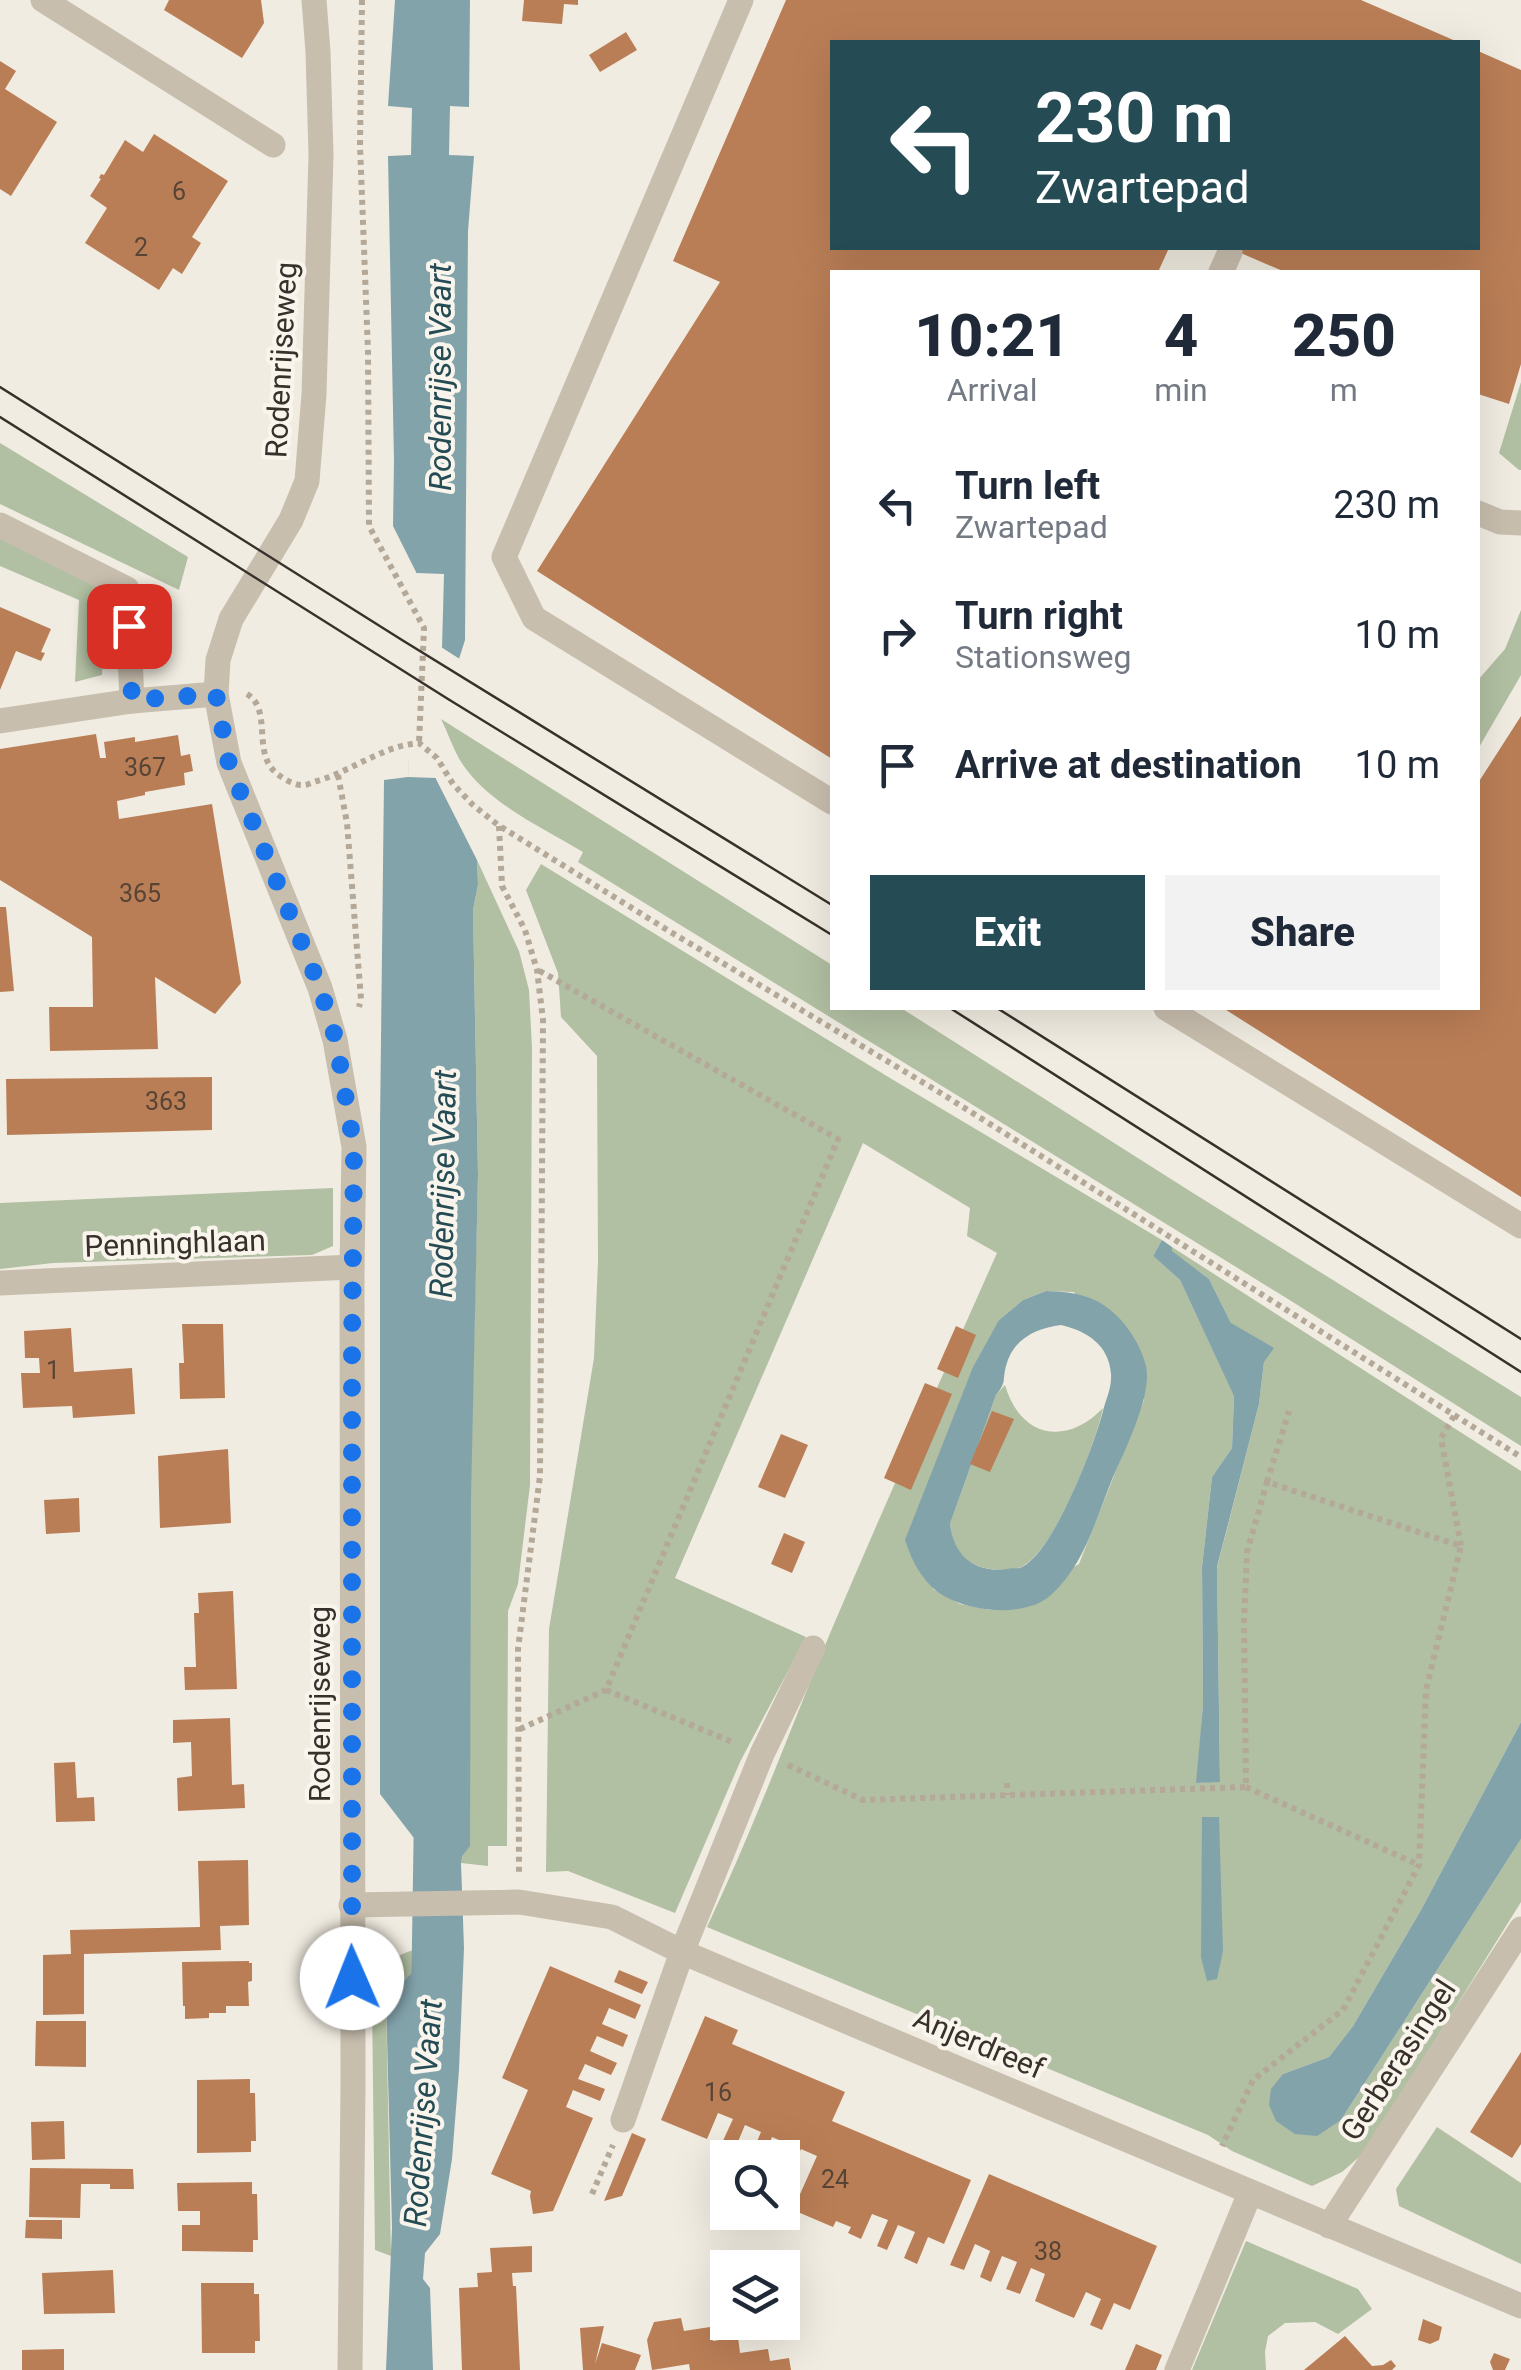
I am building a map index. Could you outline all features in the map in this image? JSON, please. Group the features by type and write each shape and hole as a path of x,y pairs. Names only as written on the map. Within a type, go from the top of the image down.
{"street":[{"path":"43,0 273,146"},
{"name":"Rodenrijseweg","path":"314,0 321,155 308,481 292,520 231,619 218,660 216,694 229,764 320,988 336,1040 354,1147 350,2370"},
{"path":"741,0 504,557 534,618 830,801"},
{"path":"1480,514 1500,522 1521,522"},
{"path":"0,525 127,589 132,700"},
{"path":"0,721 132,700 216,694"},
{"path":"1169,1010 1521,1226"},
{"name":"Penninghlaan","path":"0,1283 352,1268"},
{"path":"623,2120 682,1952 762,1754 813,1648"},
{"name":"Anjerdreef","path":"351,1905 519,1902 612,1917 682,1952 1521,2306"},
{"name":"Gerberasingel","path":"1330,2226 1521,1929"},
{"path":"1177,2370 1250,2193"}],"path":[{"path":"362,0 360,145 368,352 369,526 424,628 419,744"},
{"path":"216,694 241,692 252,696 258,704 263,753 270,768 302,786 338,775 381,752 419,744 437,758 472,805 498,825 939,1092 1521,1458"},
{"path":"336,1040 357,1017 361,999 346,823 338,775"},
{"path":"498,825 502,886 525,930 537,970 543,1020 540,1476 518,1649 519,1902"},
{"path":"520,1729 606,1690 838,1138 537,970"},
{"path":"1246,1787 1247,1552 1289,1410"},
{"path":"1208,2176 1253,2080 1342,2010 1419,1865 1426,1690 1461,1546 1441,1438 1454,1416"},
{"path":"1268,1482 1461,1546"},
{"path":"606,1690 863,1800 1246,1787 1419,1865"},
{"path":"1006,1782 1007,1795"},
{"path":"592,2194 623,2120"}],"green space":[{"path":"1521,382 1521,470 1519,470 1499,453"},
{"path":"0,443 188,557 179,590 0,504"},
{"path":"0,535 105,586 102,675 75,682 79,600 0,566"},
{"path":"1521,610 1521,675 1480,746 1480,678 1505,649"},
{"path":"441,719 830,964 830,1010 904,1010 1521,1397 1521,1446 578,862 583,852 490,794 459,758"},
{"path":"477,860 519,951 529,990 532,1048 530,1485 518,1584 508,1611 507,1846 488,1846 488,1866 461,1863 478,1175 473,910"},
{"path":"541,864 1162,1240 1153,1256 1180,1280 1234,1395 1232,1448 1212,1477 1202,1567 1203,1705 1197,1783 1220,1781 1217,1568 1259,1404 1264,1362 1231,1323 1209,1279 1171,1251 1172,1247 1521,1471 1521,1722 1421,1910 1353,2026 1329,2057 1283,2074 1341,2120 1521,1839 1521,1902 1366,2151 1342,2172 1312,2186 1232,2151 1208,2135 707,1927 851,1583 997,1253 967,1236 970,1208 863,1143 675,1578 806,1637 740,1762 675,1913 568,1871 546,1872 549,1629 594,1358 598,1261 597,1056 561,1017 558,973 526,890","holes":["1046,1291 1074,1292 1144,1400 1079,1564 990,1610 960,1604 933,1589 999,1320 1023,1300"]},
{"path":"333,1188 333,1246 312,1255 53,1263 0,1269 0,1203"},
{"path":"1005,1385 1021,1416 1046,1431 1074,1428 1103,1408 1083,1469 1048,1539 1023,1566 999,1570 964,1558 953,1540 950,1524 996,1395"},
{"path":"435,1948 386,2000 391,2256 375,2250 372,2001 397,1958 410,1951"},
{"path":"1437,2127 1521,2183 1521,2264 1399,2206 1396,2189"},
{"path":"1246,2241 1358,2289 1372,2309 1338,2334 1315,2322 1285,2323 1268,2336 1266,2370 1192,2370"}],"water":[{"path":"395,0 470,0 469,107 450,106 449,155 474,156 468,231 465,640 459,659 441,647 436,773 477,860 478,885 473,910 478,1175 471,1498 470,1846 461,1863 464,1948 452,2159 440,2234 425,2253 423,2279 430,2288 433,2370 386,2370 392,2228 386,2000 435,1948 434,1864 380,1794 384,780 408,777 419,578 393,526 388,156 411,155 412,108 388,106"},
{"path":"1162,1240 1209,1279 1231,1323 1274,1348 1264,1362 1259,1404 1217,1567 1220,1782 1196,1783 1203,1705 1202,1567 1212,1477 1232,1448 1234,1396 1180,1280 1153,1256"},
{"path":"1046,1291 1078,1294 1104,1305 1121,1320 1136,1342 1147,1378 1136,1424 1072,1570 1039,1603 990,1610 956,1602 931,1586 915,1565 905,1540 973,1367 999,1320 1023,1300","holes":["1061,1325 1088,1335 1101,1347 1111,1374 1082,1472 1059,1520 1034,1557 1019,1568 995,1570 976,1565 961,1553 950,1524 1003,1384 1009,1357 1034,1332"]},
{"path":"1521,1722 1521,1839 1341,2120 1317,2136 1295,2134 1276,2121 1269,2105 1271,2089 1283,2074 1329,2057 1353,2026 1421,1910"},
{"path":"1202,1817 1219,1817 1223,1951 1217,1979 1207,1981 1201,1957"}],"pier":[{"path":"417,573 444,574 442,648 463,661 457,664 445,656 436,778 408,777 411,628 414,629"}],"building":[{"path":"169,0 261,0 264,23 242,58 164,10"},
{"path":"524,0 578,0 578,5 564,4 562,24 522,21"},
{"path":"786,0 1361,0 1453,40 830,40 830,250 1168,250 1159,270 830,270 830,758 537,571 720,282 673,261"},
{"path":"626,32 637,50 600,72 589,55"},
{"path":"1480,52 1521,70 1521,364 1509,404 1480,395 1480,270 1280,270 1234,250 1480,250"},
{"path":"0,61 16,71 5,89 57,122 11,196 0,189"},
{"path":"154,134 228,181 192,237 201,243 182,274 173,268 159,290 85,243 107,208 90,196 101,174 104,175 125,140 143,152"},
{"path":"0,607 51,629 41,661 16,651 0,690"},
{"path":"1521,716 1521,1197 1226,1010 1480,1010 1480,780"},
{"path":"96,734 100,758 106,758 104,742 178,735 181,756 190,754 193,771 184,773 185,785 117,801 119,819 212,804 241,983 215,1014 155,977 158,1049 50,1051 49,1007 93,1007 92,937 0,880 0,749"},
{"path":"0,907 6,907 14,991 0,992"},
{"path":"212,1077 212,1130 7,1135 6,1079"},
{"path":"182,1324 223,1324 225,1398 180,1399 179,1363 184,1363"},
{"path":"956,1326 976,1335 958,1378 937,1369"},
{"path":"71,1328 74,1372 132,1368 135,1414 73,1418 72,1406 23,1408 21,1373 40,1373 39,1358 25,1358 24,1331"},
{"path":"925,1383 952,1394 911,1490 884,1478"},
{"path":"992,1411 1014,1419 990,1472 970,1464"},
{"path":"781,1434 808,1445 785,1498 758,1487"},
{"path":"228,1449 231,1523 160,1528 158,1456"},
{"path":"79,1498 80,1532 46,1534 44,1500"},
{"path":"784,1533 805,1542 792,1573 771,1564"},
{"path":"233,1591 237,1689 185,1690 184,1667 196,1667 194,1613 199,1613 198,1593"},
{"path":"230,1718 232,1785 244,1784 245,1808 178,1811 177,1778 192,1776 191,1742 173,1743 173,1720"},
{"path":"75,1762 77,1798 94,1797 95,1821 56,1822 54,1763"},
{"path":"248,1860 249,1925 220,1926 221,1950 84,1954 84,2014 43,2015 43,1955 71,1954 70,1930 200,1927 198,1861"},
{"path":"249,1961 249,2006 226,2006 226,2013 185,2019 182,1962"},
{"path":"550,1966 641,2005 635,2019 609,2008 602,2024 628,2035 623,2047 597,2036 590,2051 617,2063 611,2075 585,2064 578,2079 605,2089 600,2101 573,2090 566,2107 593,2118 553,2211 533,2214 531,2191 491,2174 528,2090 502,2078"},
{"path":"619,1970 648,1982 642,1994 614,1982"},
{"path":"705,2016 738,2030 732,2044 845,2092 832,2121 971,2180 944,2244 928,2237 917,2264 904,2258 915,2232 898,2225 887,2250 877,2246 888,2220 872,2214 861,2239 848,2233 851,2227 836,2221 833,2227 800,2213 800,2194 817,2156 800,2151 800,2140 772,2137 758,2140 761,2132 745,2125 739,2140 723,2140 733,2119 718,2113 707,2139 661,2120"},
{"path":"36,2021 86,2021 86,2067 35,2066"},
{"path":"1521,2052 1521,2144 1512,2158 1470,2132"},
{"path":"250,2079 250,2093 255,2093 256,2141 251,2141 251,2152 197,2153 197,2080"},
{"path":"64,2121 65,2159 32,2160 31,2122"},
{"path":"632,2133 646,2139 622,2196 604,2201"},
{"path":"30,2168 133,2169 134,2189 81,2184 80,2218 29,2217"},
{"path":"989,2174 1157,2246 1130,2310 1114,2303 1102,2330 1090,2325 1101,2299 1086,2292 1074,2318 1062,2313 1035,2301 1045,2274 1031,2268 1020,2294 1006,2289 1017,2262 1002,2256 991,2282 980,2277 990,2251 975,2244 964,2270 950,2265"},
{"path":"252,2182 252,2194 257,2194 258,2240 253,2240 253,2252 182,2251 182,2225 200,2225 200,2211 178,2211 177,2183"},
{"path":"26,2220 62,2220 62,2239 25,2238"},
{"path":"532,2246 532,2272 512,2273 520,2370 462,2370 459,2288 478,2287 477,2273 492,2272 490,2248"},
{"path":"113,2270 115,2313 44,2314 42,2273"},
{"path":"201,2283 254,2283 254,2294 259,2294 260,2341 255,2341 255,2353 202,2353"},
{"path":"681,2318 684,2331 710,2327 710,2340 738,2340 740,2353 768,2349 770,2361 789,2358 791,2370 690,2370 689,2364 652,2370 647,2340 654,2322"},
{"path":"1423,2319 1442,2327 1439,2340 1430,2344 1418,2340"},
{"path":"604,2326 595,2364 602,2343 641,2355 635,2370 583,2370 580,2328"},
{"path":"1345,2336 1372,2366 1391,2360 1396,2366 1392,2370 1304,2370"},
{"path":"1136,2344 1162,2355 1156,2370 1125,2370"},
{"path":"64,2349 64,2370 22,2370 22,2350"},
{"path":"1494,2353 1510,2359 1505,2370 1493,2370 1490,2362"}],"waterway":[{"name":"Rodenrijse Vaart","path":"431,2007 434,1810"}],"tram line":[{"path":"0,387 830,904"},
{"path":"0,417 830,934"},
{"path":"953,1010 1521,1372"},
{"path":"1000,1010 1521,1339"}],"route":[{"path":"129,626 132,700 216,694 229,764 320,988 336,1040 354,1147 352,1978"}]}
